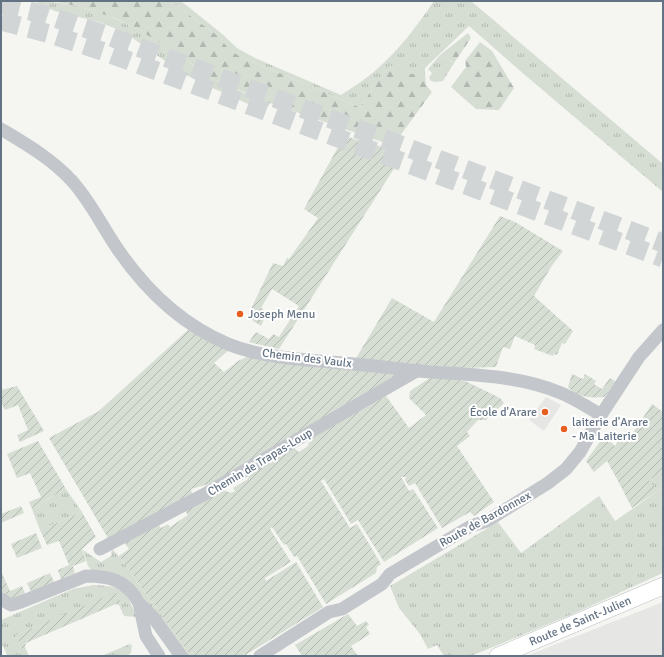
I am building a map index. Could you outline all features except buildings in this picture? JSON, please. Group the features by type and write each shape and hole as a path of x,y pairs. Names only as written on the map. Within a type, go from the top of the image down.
{"main road":[{"name":"Route de Saint-Julien","path":"498,656 663,586"}],"street":[{"name":"Chemin des Vaulx","path":"1,130 41,154 72,180 91,205 130,267 163,302 193,325 227,343 285,358 497,376 528,382 561,393 601,415"},
{"name":"Route de Bardonnex","path":"260,656 329,612 342,609 382,584 390,574 471,526 487,521 548,483 566,469 580,452 601,415 639,357 663,330"},
{"name":"Chemin de Trapas-Loup","path":"100,549 205,494 418,370"},
{"path":"1,599 11,605 86,576 112,579 131,590 139,603 153,617 181,656"},
{"path":"139,603 146,636 159,656"}],"shaded area":[{"name":"École d'Arare","path":"546,397 561,405 544,431 529,420"},
{"path":"663,602 663,656 526,656"}],"green space":[{"path":"33,1 52,2 89,9 125,23 142,31 179,54 204,73 221,83 270,103 264,111 197,81 175,68 124,32 99,22 55,11"},
{"path":"53,1 170,1 218,36 229,49 239,56 361,108 374,85 390,65 404,74 425,74 426,85 432,92 397,140 388,144 270,103 215,80 174,51 117,19 88,9"},
{"path":"170,1 180,1 186,5 237,48 255,58 341,95 372,73 400,46 434,1 471,1 663,164 663,192 469,26 425,68 425,74 404,74 374,85 361,108 239,56 229,49 218,36"},
{"path":"468,33 471,38 454,63 440,55"},
{"path":"480,42 492,51 514,88 499,110 476,109 451,87 466,67 465,61"},
{"path":"440,55 454,63 443,81 431,81 429,78 432,73 428,69"},
{"path":"344,136 404,153 279,349 249,342 256,332 269,339 273,334 279,337 299,306 272,289 261,308 267,312 261,326 247,317 273,263 283,266 287,258 289,259 318,218 304,209"},
{"path":"500,216 515,222 563,251 551,267 534,296 573,331 565,344 562,343 557,355 554,354 553,356 534,349 535,345 515,336 510,349 503,347 496,367 462,368 355,360 392,298 434,322"},
{"path":"190,328 229,350 214,363 224,372 238,361 251,355 403,373 220,481 191,489 193,498 109,540 49,438 99,411"},
{"path":"572,374 583,379 585,374 596,381 594,384 602,389 610,378 616,382 604,397 585,396 572,391 568,387"},
{"path":"433,376 465,381 500,398 504,403 486,420 478,420 467,432 470,436 457,446 494,502 474,516 470,512 442,528 415,483 409,486 405,480 406,477 401,477 409,491 413,489 438,528 384,562 358,520 351,524 324,479 321,481 350,528 357,524 381,564 377,567 376,573 326,604 297,556 294,557 286,544 284,545 272,527 270,529 291,562 265,578 266,581 296,562 323,607 244,656 191,656 119,556 129,549 124,542 158,524 161,528 168,524 170,527 188,515 185,511 223,490 231,493 235,491 233,488 248,479 249,475 293,447 299,452 308,446 310,438 386,396 409,428 426,415 409,398 410,391"},
{"path":"17,386 44,431 20,442 17,435 28,430 18,405 5,410 1,402 1,390"},
{"path":"652,404 663,412 663,472 648,480 658,491 632,508 607,461 594,472 586,461 604,436 615,446 625,432 631,436"},
{"path":"38,441 66,489 32,509 29,502 41,497 30,473 17,478 7,454"},
{"path":"663,472 663,573 575,613 471,656 444,656 437,645 428,649 420,634 399,608 390,586 498,522 521,553 599,496 615,521 658,491 647,480"},
{"path":"66,489 82,512 40,530 32,509"},
{"path":"21,506 24,513 1,523 1,514"},
{"path":"82,512 96,537 82,549 86,561 73,566 75,573 61,579 58,570 69,565 59,541 47,545 40,530"},
{"path":"36,533 42,548 17,558 11,544"},
{"path":"112,549 119,556 191,656 185,656 138,590 92,571 88,566 83,550 101,562 111,556"},
{"path":"1,571 10,591 22,586 26,596 13,598 1,592"},
{"path":"50,573 54,582 31,592 27,583"},
{"path":"93,585 110,586 122,591 129,600 136,617 124,616 121,609 123,608 116,593 16,635 22,648 25,647 29,656 5,656 7,655 1,642 1,620 73,589"},
{"path":"116,592 123,608 121,609 119,605 116,604 26,643 25,647 22,649 16,635"},
{"path":"348,614 357,626 366,621 369,625 366,627 370,634 351,646 358,656 351,656 350,654 347,656 302,656 295,645"},
{"path":"130,644 132,646 131,653 127,656 101,656"}],"tunnel":[{"path":"1,4 46,15 103,34 663,243"},
{"path":"1,21 50,34 108,53 663,258"}],"place":[{"name":"Joseph Menu","path":"240,314"},
{"name":"École d'Arare","path":"545,412"},
{"name":"laiterie d'Arare - Ma Laiterie","path":"564,429"}]}
